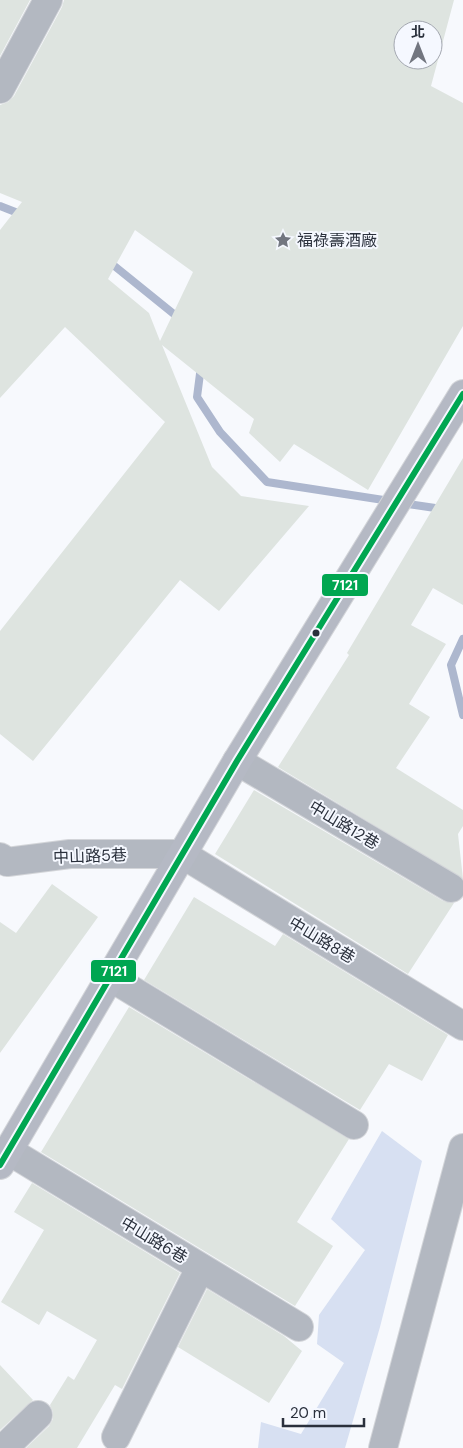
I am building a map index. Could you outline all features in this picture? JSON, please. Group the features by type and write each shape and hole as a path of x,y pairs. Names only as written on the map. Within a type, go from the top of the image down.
{"main road":[{"path":"4,1158 237,761 463,394"}],"street":[{"path":"0,89 48,0"},
{"name":"中山路12巷","path":"237,761 451,888"},
{"name":"中山路5巷","path":"0,857 7,862 70,854 182,854"},
{"name":"中山路8巷","path":"182,854 463,1026"},
{"path":"110,977 354,1126"},
{"path":"383,1448 463,1148"},
{"name":"中山路6巷","path":"4,1158 200,1268 299,1328"},
{"path":"116,1437 200,1268"},
{"path":"4,1448 38,1415"}],"shaded area":[{"path":"382,1131 422,1161 380,1327 345,1448 258,1448 261,1422 301,1434 344,1363 317,1344 319,1315 365,1250 331,1219"}],"building":[{"path":"0,0 30,0 0,56"},
{"name":"福祿壽酒廠","path":"64,0 454,0 443,41 443,20 393,20 393,70 435,70 431,86 463,103 463,326 368,490 294,444 280,462 249,433 254,419 162,345 212,467 241,496 309,506 219,611 180,580 33,761 0,734 0,631 165,422 65,327 0,398 0,230 22,202 0,193 0,105 8,102 14,96","holes":["135,230 193,272 160,341 149,313 108,279"]},
{"path":"463,458 463,605 433,588 411,625 446,644 409,704 430,717 396,768 463,810 463,826 458,834 463,879 278,767 349,655 347,653"},
{"path":"254,790 443,901 454,903 408,974 215,854"},
{"path":"52,884 98,917 0,1053 0,922 16,933"},
{"path":"194,897 275,946 283,934 448,1035 422,1081 389,1064 360,1110 144,980"},
{"path":"129,1007 349,1139 297,1222 333,1246 295,1306 41,1152"},
{"path":"32,1183 180,1273 122,1389 115,1385 77,1448 26,1448 49,1426 53,1419 50,1405 68,1376 74,1380 97,1340 47,1311 39,1325 1,1302 44,1230 14,1212"},
{"path":"207,1289 284,1336 302,1351 269,1403 178,1347"},
{"path":"0,1365 33,1400 0,1430"}],"waterway":[{"path":"0,206 23,215"},
{"path":"107,260 180,319"},
{"path":"201,366 197,397 220,432 267,482 390,501"},
{"path":"401,503 442,509"},
{"path":"463,639 451,665 463,715"}],"transit line":[{"name":"7121","path":"0,1165 237,761 463,394"}],"place":[{"name":"福祿壽酒廠","path":"283,240"}]}
